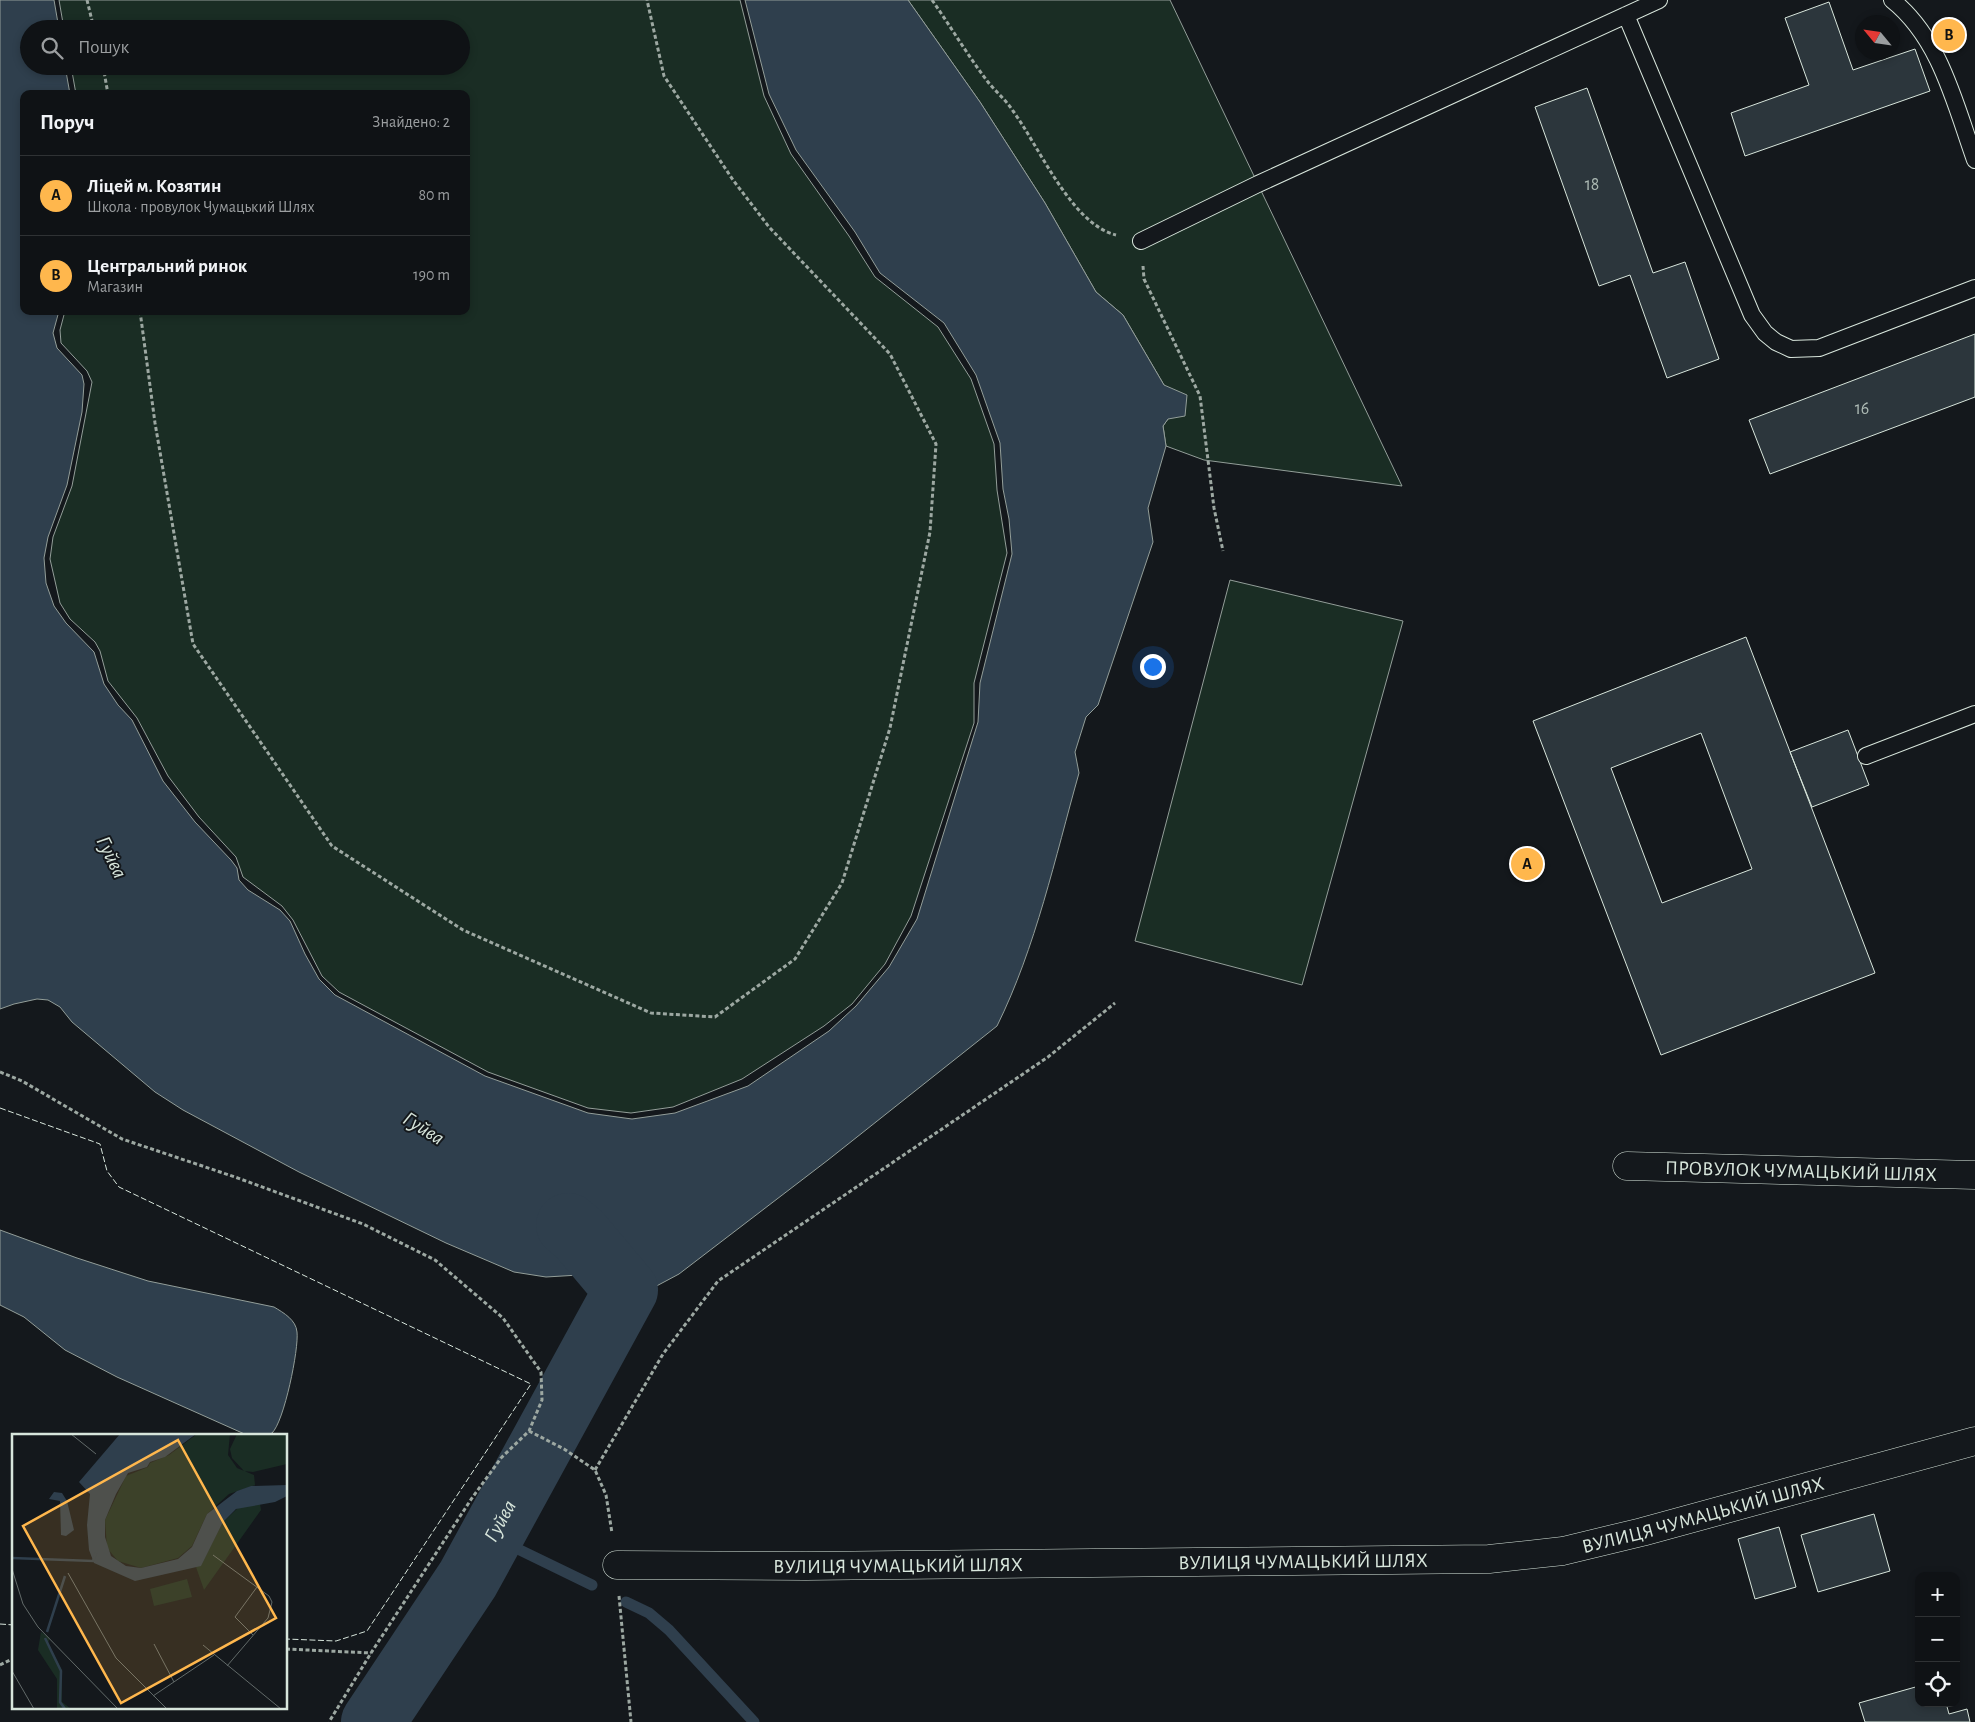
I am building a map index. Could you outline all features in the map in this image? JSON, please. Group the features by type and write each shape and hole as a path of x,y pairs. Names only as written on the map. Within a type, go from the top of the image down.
{"street":[{"name":"ПРОВУЛОК ЧУМАЦЬКИЙ ШЛЯХ","path":"1627,1166 1975,1175"},
{"name":"ВУЛИЦЯ ЧУМАЦЬКИЙ ШЛЯХ","path":"616,1565 816,1566 1489,1559 1563,1551 1642,1532 1975,1441"}],"lane":[{"path":"1141,241 1258,184 1660,0"},
{"path":"1892,0 1915,24 1931,46 1943,70 1975,160"},
{"path":"1626,15 1752,315 1765,333 1776,342 1791,349 1819,348 1975,288"},
{"path":"1866,756 1975,714"}],"path":[{"path":"87,0 92,20"},
{"path":"141,315 155,423 193,644 332,846 463,930 652,1013 715,1017 795,959 842,883 890,728 930,532 936,444 890,354 769,227 733,180 664,76 647,0"},
{"path":"932,0 989,82 1013,110 1066,195 1086,218 1109,233 1141,241 1144,279 1200,396 1214,508 1223,551"},
{"path":"104,75 107,90"},
{"path":"594,1470 663,1354 718,1281 1048,1057 1115,1003"},
{"path":"0,1072 22,1081 122,1139 236,1177 363,1224 435,1260 503,1318 541,1372 542,1400 529,1431 501,1458 472,1498 371,1653 329,1722"},
{"path":"529,1431 564,1449"},
{"path":"288,1649 371,1653"},
{"path":"0,1665 12,1659"}],"green space":[{"path":"59,0 740,0 764,96 791,154 849,236 875,277 938,327 971,379 994,444 997,490 1007,553 974,683 974,723 911,916 885,964 852,1004 824,1026 742,1079 673,1107 631,1113 588,1108 488,1072 339,992 322,976 293,920 282,906 243,877 236,857 199,817 168,776 137,718 108,681 100,651 95,642 70,619 60,603 50,559 53,537 72,486 92,382 87,371 61,343 60,330 64,315 470,315 470,90 75,90 73,75 470,75 470,20 62,20"},
{"path":"908,0 1170,0 1402,486 1204,460 1166,446 1163,426 1168,419 1164,385 1123,315 1096,292 1045,203 980,102"},
{"path":"1230,580 1403,621 1302,985 1135,941"}],"water":[{"path":"0,0 54,0 57,20 20,20 20,75 67,75 69,90 20,90 20,315 58,315 53,333 57,348 82,375 84,384 82,412 67,485 48,537 44,558 46,583 54,606 66,623 94,652 104,684 118,705 132,720 163,781 195,822 231,860 237,868 239,880 248,890 280,910 290,921 319,979 335,995 485,1076 588,1113 632,1119 675,1113 748,1086 829,1031 856,1006 889,967 917,919 978,722 980,683 1012,554 1009,519 1003,489 1000,443 976,375 944,323 880,273 855,232 796,150 769,94 745,0 908,0 980,102 1045,203 1096,292 1123,315 1164,385 1187,395 1185,416 1168,419 1163,426 1166,446 1148,508 1153,542 1098,705 1086,717 1075,752 1079,773 1044,902 1023,965 997,1026 828,1160 679,1274 649,1290 626,1290 579,1275 546,1277 514,1272 446,1243 299,1172 183,1110 155,1092 72,1022 60,1007 48,1000 37,999 0,1009"},
{"path":"0,1230 148,1281 274,1307 292,1320 297,1332 296,1353 290,1385 277,1426 271,1434 245,1434 117,1377 65,1350 24,1317 0,1305"}],"building":[{"path":"1829,2 1853,70 1883,60 1900,60 1900,54 1915,49 1930,91 1745,156 1731,113 1809,85 1785,18"},
{"path":"1587,88 1653,273 1685,262 1719,359 1667,378 1630,275 1599,286 1535,107"},
{"path":"1975,334 1975,397 1770,474 1749,420"},
{"path":"1746,637 1875,973 1661,1055 1533,721","holes":["1701,733 1752,869 1662,903 1611,768"]},
{"path":"1848,730 1869,785 1812,807 1790,752"},
{"path":"1874,1514 1890,1571 1818,1592 1801,1535"},
{"path":"1779,1527 1796,1587 1755,1599 1738,1539"},
{"path":"1915,1687 1915,1707 1947,1707 1949,1714 1967,1709 1970,1722 1865,1722 1859,1703"}],"waterway":[{"name":"Гуйва","path":"373,1722 468,1579 626,1290 579,1234 568,1225"},
{"path":"491,1536 592,1585"},
{"path":"626,1602 649,1613 669,1630 754,1722"}],"fence":[{"path":"0,1108 100,1144 107,1171 119,1187 531,1384 367,1631 336,1641 288,1639"},
{"path":"0,1624 12,1625"}],"place":[{"name":"Центральний ринок","path":"1949,35"},
{"name":"Ліцей м. Козятин","path":"1527,864"}]}
